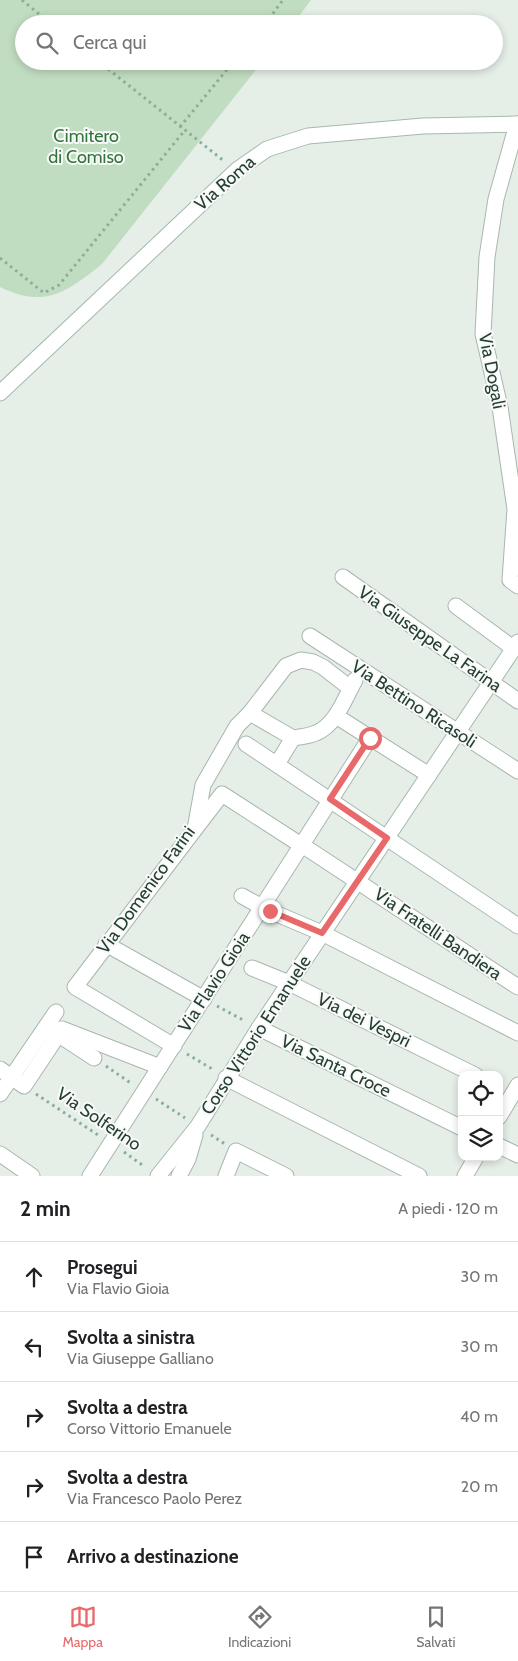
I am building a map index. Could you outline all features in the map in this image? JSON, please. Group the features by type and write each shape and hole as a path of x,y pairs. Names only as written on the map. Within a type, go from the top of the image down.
{"street":[{"name":"Via Roma","path":"0,393 237,170 267,149 308,136 423,126 518,124"},
{"name":"Via Dogali","path":"518,124 496,199 487,257 483,334 500,407 515,509 510,580 518,586"},
{"name":"Via Giuseppe La Farina","path":"343,577 490,683 518,701"},
{"path":"456,606 516,645"},
{"name":"Via Bettino Ricasoli","path":"310,636 518,771"},
{"name":"Corso Vittorio Emanuele","path":"158,1176 198,1126 226,1078 259,1028 516,645"},
{"path":"350,688 324,667 313,662 301,660 286,666 250,713 293,738 314,734 325,728 336,716 360,669"},
{"name":"Via Domenico Farini","path":"174,1046 75,987 195,829 203,785 237,726 250,713"},
{"path":"336,716 429,775"},
{"path":"277,764 293,738"},
{"name":"Via Flavio Gioia","path":"90,1176 204,999 266,909 305,847 330,799 370,738"},
{"path":"246,744 518,926"},
{"name":"Via Fratelli Bandiera","path":"195,829 222,794 358,880 518,987"},
{"path":"242,896 266,909 322,933 518,1032"},
{"path":"106,944 204,999"},
{"name":"Via dei Vespri","path":"252,968 289,983 467,1071"},
{"path":"0,1094 56,1012"},
{"name":"Via Santa Croce","path":"259,1028 458,1126"},
{"path":"12,1077 62,1030 160,1067"},
{"path":"58,1035 94,1058"},
{"path":"226,1078 419,1176"},
{"path":"499,1116 512,1090"},
{"path":"178,1176 188,1159 198,1126"},
{"path":"503,1148 518,1155"},
{"path":"226,1176 236,1151 286,1176"},
{"path":"0,1154 32,1176"},
{"path":"465,1176 474,1161"}],"path":[{"path":"22,0 40,15"},
{"path":"272,15 283,0"},
{"path":"109,70 237,170"},
{"path":"180,126 227,70"},
{"path":"0,258 44,293 59,285 185,130"},
{"name":"Via Santa Croce","path":"204,999 259,1028"},
{"path":"174,1046 226,1078"},
{"path":"94,1058 236,1151"},
{"name":"Via Solferino","path":"12,1077 158,1176"}],"green space":[{"name":"Cimitero di Comiso","path":"0,0 311,0 300,15 15,15 15,70 256,70 102,264 66,289 43,297 30,297 0,287"}],"route":[{"path":"270,911 322,933 387,838 330,799 370,738"}]}
